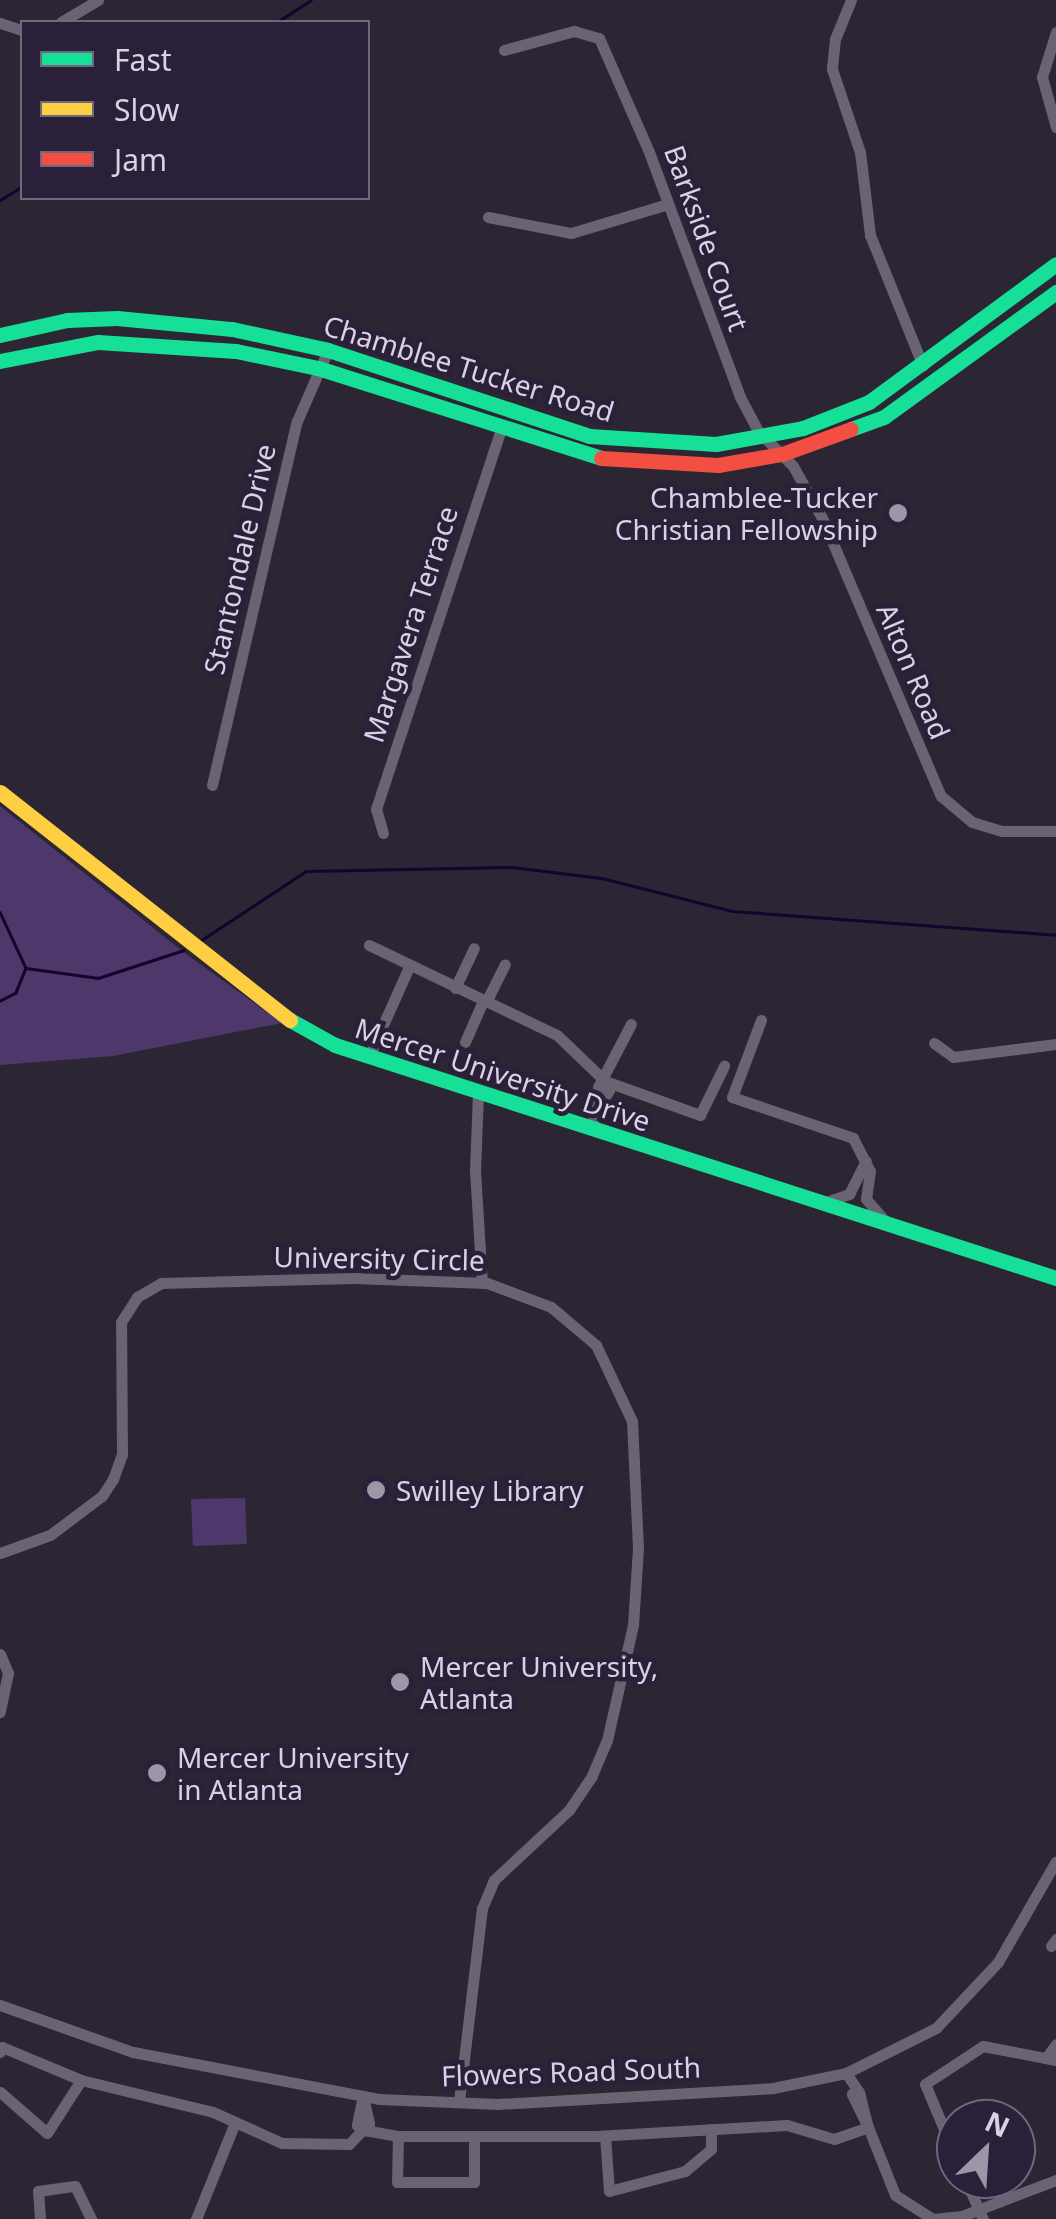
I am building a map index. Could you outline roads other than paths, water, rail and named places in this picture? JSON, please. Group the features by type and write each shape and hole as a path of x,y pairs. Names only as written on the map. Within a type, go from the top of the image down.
{"main road":[{"name":"Chamblee Tucker Road","path":"0,336 67,320 117,318 232,329 328,350 590,436 666,446 764,437 869,402 923,366 1056,264"},
{"name":"Chamblee Tucker Road","path":"0,361 44,348 167,343 318,368 500,430 635,464 718,464 782,454 851,432 924,394 1056,292"},
{"name":"Mercer University Drive","path":"0,792 276,1014 368,1056 1056,1278"}],"street":[{"path":"65,20 98,0"},
{"path":"851,0 835,39 832,69 860,152 870,236 923,366"},
{"name":"Barkside Court","path":"504,50 596,28 668,204 740,397 764,437 782,454"},
{"path":"1056,32 1042,77 1056,126"},
{"path":"488,217 570,233 668,204"},
{"name":"Stantondale Drive","path":"212,784 297,421 328,350"},
{"name":"Margavera Terrace","path":"383,833 376,809 500,430"},
{"name":"Alton Road","path":"782,454 824,520 941,796 972,822 1002,831 1056,831"},
{"path":"369,946 557,1035 605,1080 700,1116 724,1066"},
{"path":"455,988 474,948"},
{"path":"465,1042 506,964"},
{"path":"368,1056 409,967"},
{"path":"761,1020 732,1097 853,1138 866,1161 866,1191 874,1212 889,1224"},
{"path":"592,1129 598,1086 605,1080 631,1024"},
{"path":"934,1043 953,1058 1056,1044"},
{"path":"478,1093 474,1170 482,1282"},
{"path":"823,1203 852,1186 866,1161"},
{"path":"852,1186 866,1191"},
{"name":"University Circle","path":"0,1553 50,1535 102,1496 122,1454 121,1322 149,1289 161,1283 336,1278 482,1282 551,1307 596,1345 632,1421 638,1548 621,1690 592,1776 569,1810 494,1880 482,1908 459,2102"},
{"path":"0,1654 8,1672 0,1712"},
{"name":"Flowers Road South","path":"0,2005 134,2052 362,2096 459,2102 773,2088 846,2073 903,2048 960,2008 998,1962 1056,1860"},
{"path":"936,2110 925,2084 983,2046 1051,2059 1056,2044"},
{"path":"0,2052 2,2047 81,2080 213,2112 234,2125 282,2143 328,2148 350,2144 364,2130"},
{"path":"846,2073 852,2090 847,2100 895,2195 910,2210 933,2219 981,2214 1056,2180"},
{"path":"0,2092 47,2133 81,2080"},
{"path":"362,2096 358,2125 364,2130 398,2136 605,2136 787,2125 834,2138 863,2130"},
{"path":"196,2219 234,2125"},
{"path":"605,2136 609,2191 684,2171 712,2149 711,2129"},
{"path":"398,2136 397,2182 474,2182 474,2136"},
{"path":"40,2219 38,2191 75,2186 91,2219"}],"waterway":[{"path":"280,20 311,0"},
{"path":"0,200 20,188"},
{"path":"200,941 306,871 512,867 602,878 732,911 1056,935"},
{"path":"0,912 26,968 16,993 0,1001"},
{"path":"26,968 98,978 184,950"}],"place":[{"name":"Chamblee-Tucker Christian Fellowship","path":"898,513"},
{"name":"Swilley Library","path":"376,1490"},
{"name":"Mercer University, Atlanta","path":"400,1682"},
{"name":"Mercer University in Atlanta","path":"157,1773"}]}
